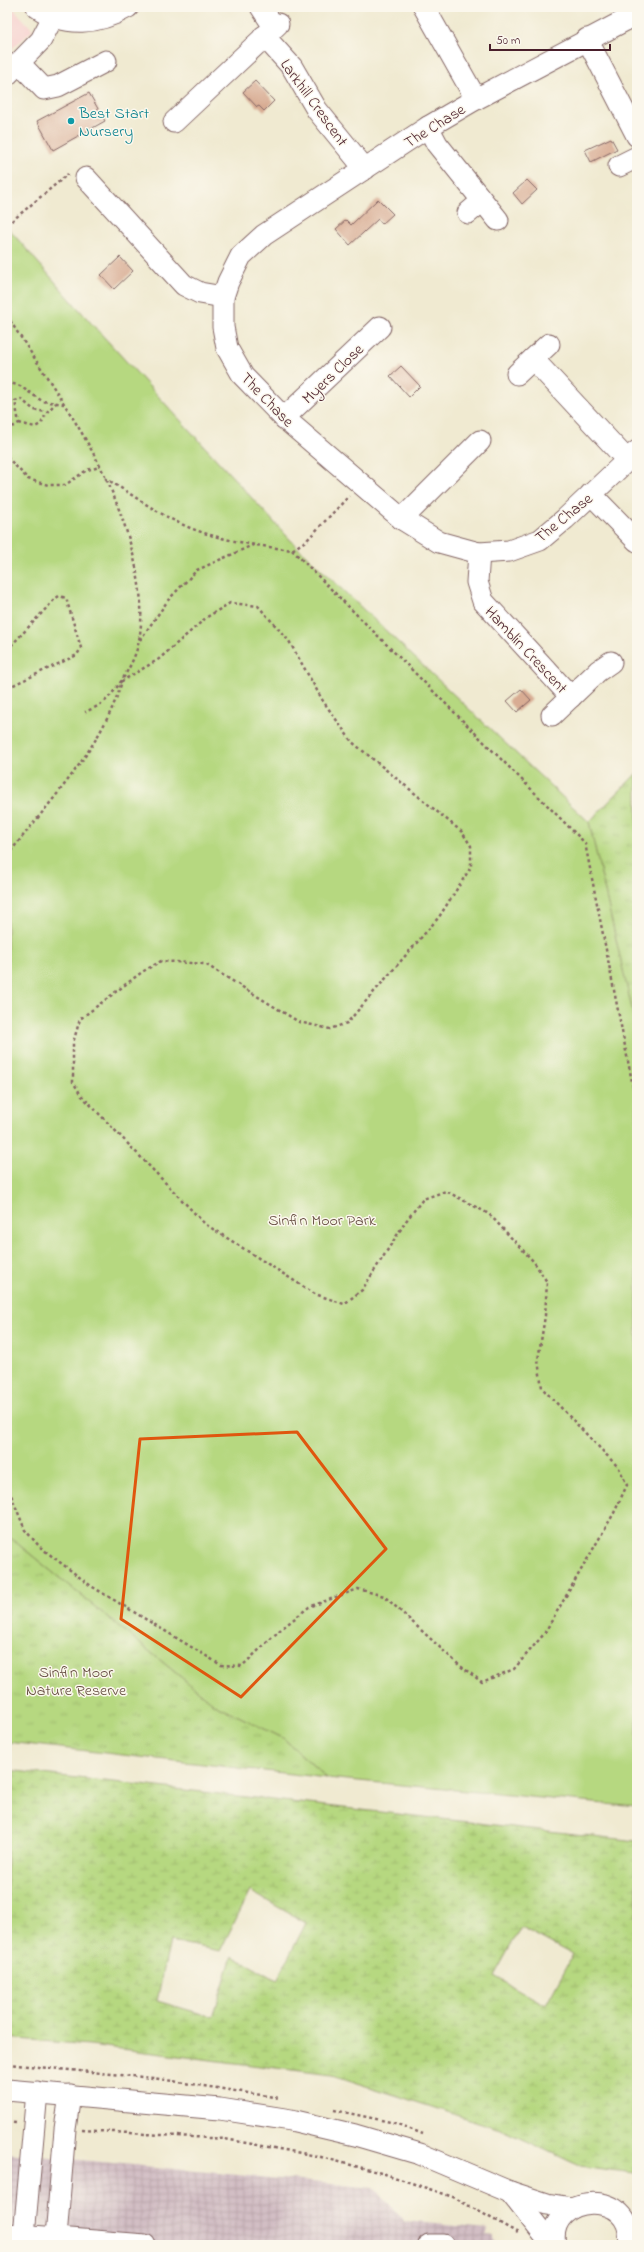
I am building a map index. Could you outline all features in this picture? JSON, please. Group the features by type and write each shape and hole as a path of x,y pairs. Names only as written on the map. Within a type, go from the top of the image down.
{"street":[{"path":"106,61 58,86 44,89 14,69 42,40 45,12 69,21 85,22 101,19 128,7"},
{"name":"Larkhill Crescent","path":"261,7 292,67 317,110 365,169"},
{"path":"424,7 476,99"},
{"name":"The Chase","path":"632,455 540,540 509,551 479,553 439,542 402,519 284,418 243,376 227,348 223,327 223,297 228,282 241,256 264,235 428,128 476,99 587,39 637,14"},
{"path":"174,122 272,29"},
{"path":"587,39 637,136"},
{"path":"428,128 475,207 498,220"},
{"path":"619,166 637,156"},
{"path":"88,191 184,285 200,293 223,297"},
{"name":"Myers Close","path":"284,418 380,327"},
{"path":"517,374 549,344"},
{"path":"533,359 632,455"},
{"path":"402,519 480,441"},
{"path":"591,494 637,541"},
{"name":"Hamblin Crescent","path":"479,553 477,582 483,601 571,697"},
{"name":"Hamblin Crescent","path":"552,715 611,662"},
{"path":"7,2090 220,2109 291,2120 355,2134 420,2154 510,2192 547,2204 572,2208 591,2202 610,2207 625,2221 629,2230 629,2245"},
{"path":"37,2092 34,2126 15,2235 145,2245"},
{"path":"56,2237 65,2129 70,2095"},
{"path":"510,2192 552,2245"},
{"path":"555,2245 555,2232 559,2222 572,2208"},
{"path":"429,2245 443,2245"}],"path":[{"path":"7,225 70,172 88,191"},
{"path":"7,316 64,404 100,466 122,519 139,574 141,626 139,641"},
{"path":"7,382 20,386 42,401 64,404"},
{"path":"19,423 15,401 22,399 34,410 47,412"},
{"path":"7,430 19,423 35,428 41,424 47,412 56,403"},
{"path":"7,457 28,479 48,485 65,485 87,470 100,466"},
{"path":"105,478 174,520 221,537 254,545 292,550 585,843 637,1107"},
{"path":"292,550 307,540 361,484"},
{"path":"7,856 100,735 116,705 122,681 139,641 169,599 197,570 254,545"},
{"path":"7,650 55,599 59,596 66,598 81,648 80,651 77,655 7,688"},
{"path":"7,1485 24,1530 40,1547 91,1586 221,1665 242,1666 280,1630 309,1607 358,1589 384,1596 459,1665 482,1682 514,1670 544,1634 614,1513 627,1485 619,1468 542,1388 538,1360 545,1316 547,1282 534,1262 490,1214 446,1191 423,1199 406,1221 362,1290 344,1304 315,1294 205,1224 81,1095 73,1082 73,1043 80,1019 142,972 161,961 205,964 299,1022 330,1029 347,1023 439,917 471,867 471,846 462,832 352,742 327,706 289,641 258,606 230,603 207,617 159,659 122,681 105,701 85,712"},
{"path":"7,2122 34,2126"},
{"path":"65,2129 225,2139 317,2156 385,2174 453,2197 518,2233 522,2239"}],"highlighted area":[{"path":"297,1432 386,1549 241,1697 121,1619 140,1439"}],"shaded area":[{"path":"7,7 12,7 33,30 7,53"},
{"path":"7,2153 374,2188 405,2221 487,2229 486,2235 494,2236 494,2242 503,2245 7,2245"}],"green space":[{"name":"Sinfin Moor Park","path":"7,227 91,323 296,546 589,822 637,1031 637,1807 327,1778 283,1738 214,1704 7,1535"},
{"path":"637,773 637,1032 589,822"},
{"name":"Sinfin Moor Nature Reserve","path":"7,1535 214,1704 283,1738 327,1778 7,1742"},
{"path":"7,1770 637,1841 637,2175 634,2173 580,2166 500,2129 333,2075 89,2045 7,2038","holes":["250,1891 306,1923 277,1980 232,1956 213,2017 157,2001 170,1941 220,1951","521,1927 573,1955 546,2005 494,1976"]}],"building":[{"path":"255,81 274,101 264,111 259,106 257,107 243,92"},
{"name":"Best Start Nursery","path":"89,93 105,121 53,150 37,121"},
{"path":"611,138 617,149 591,162 585,150"},
{"path":"527,180 537,190 522,204 513,193"},
{"path":"378,199 393,214 382,224 378,219 350,245 336,229 346,220 351,225"},
{"path":"120,257 133,271 114,289 101,275"},
{"path":"401,366 420,386 409,397 390,376"},
{"path":"521,689 531,700 517,712 507,701"}],"place":[{"name":"Best Start Nursery","path":"71,121"}]}
